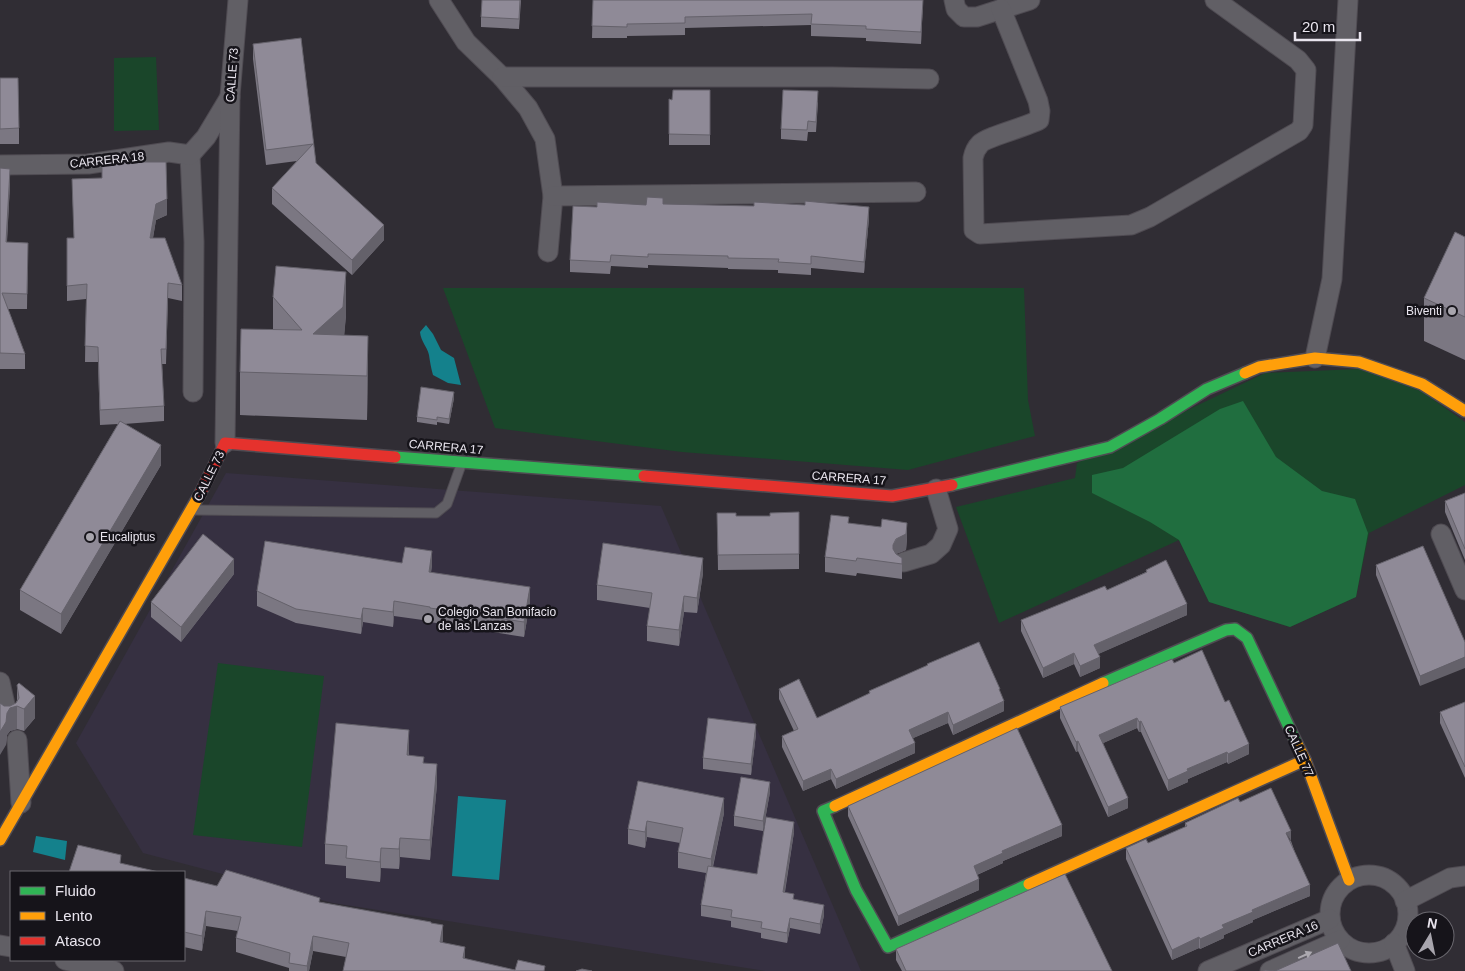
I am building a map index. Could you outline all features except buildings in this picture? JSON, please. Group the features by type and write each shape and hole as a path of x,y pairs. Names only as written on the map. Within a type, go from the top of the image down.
{"street":[{"name":"CALLE 73","path":"0,840 192,510 225,443 230,96 238,0"},
{"path":"435,0 466,42 502,77 528,108 545,139 553,196 548,252"},
{"path":"954,0 956,9 964,17 977,17 1030,0"},
{"path":"1000,9 1038,101 1040,111 1038,120 1029,126 981,142 976,149 973,158 974,230 980,234 1131,225 1150,217 1299,131 1303,125 1306,70 1298,60 1215,0"},
{"path":"1315,358 1332,279 1348,0"},
{"path":"502,77 832,77 929,79"},
{"path":"193,392 194,242 190,155 206,137 230,96"},
{"name":"CARRERA 18","path":"0,165 88,164 170,152 190,155"},
{"path":"553,196 916,192"},
{"name":"CARRERA 17","path":"225,443 892,496 936,489 1110,447 1207,390 1259,367 1315,358 1359,362 1422,384 1465,411"},
{"path":"904,562 931,554 941,545 948,529 936,489"},
{"path":"1441,534 1465,590"},
{"name":"CALLE 77","path":"1305,760 888,946 856,890 824,811 1054,704 1226,630 1235,629 1247,638 1305,760 1349,880"},
{"path":"0,682 8,718"},
{"path":"17,740 22,803"},
{"path":"1366,875 1382,877 1400,891 1406,901 1408,912 1402,935 1384,949 1360,952 1340,940 1333,930 1330,919 1330,907 1340,887 1349,880 1366,875"},
{"path":"1406,901 1450,878 1465,876"},
{"name":"CARRERA 16","path":"1208,971 1330,919"},
{"name":"CARRERA 16","path":"1270,971 1340,940"},
{"path":"1394,943 1405,971"},
{"path":"69,961 114,971"}],"lane":[{"path":"192,510 436,513 447,504 462,462"}],"shaded area":[{"name":"Colegio San Bonifacio de las Lanzas","path":"226,473 661,506 861,971 765,971 333,903 143,853 76,743"}],"green space":[{"path":"156,57 159,130 114,131 114,58"},
{"path":"443,288 1024,288 1028,400 1035,436 908,470 682,452 495,428"},
{"path":"1359,369 1421,391 1465,422 1465,485 1369,533 1356,597 1290,627 1209,602 1179,540 999,623 956,507 1075,478 1077,463 1265,373"},
{"path":"1243,401 1276,457 1322,491 1355,499 1368,533 1356,597 1290,627 1209,602 1179,540 1150,522 1092,493 1092,475 1123,468 1220,409"},
{"path":"218,663 324,676 302,847 193,835"}],"water":[{"path":"426,325 441,350 454,358 461,385 448,383 433,375 428,352 420,332"},
{"path":"458,796 506,800 499,880 452,876"},
{"path":"36,836 67,841 65,860 33,852"}],"traffic: fast":[{"path":"952,485 1110,447 1160,419 1207,389 1245,373"},
{"path":"395,457 644,476"},
{"path":"1103,683 1226,630 1235,629 1247,638 1297,744"},
{"path":"835,806 823,811 856,890 888,947 1029,884"}],"traffic: slow":[{"path":"1245,373 1259,367 1315,358 1359,362 1422,384 1465,411"},
{"path":"0,840 200,494"},
{"path":"835,806 1103,683"},
{"path":"1297,744 1305,760 1349,880"},
{"path":"1029,884 1305,760"}],"traffic: jam":[{"path":"200,494 225,443 395,457"},
{"path":"644,476 892,496 952,485"}],"place":[{"name":"Biventi","path":"1452,311"},
{"name":"Eucaliptus","path":"90,537"},
{"name":"Colegio San Bonifacio de las Lanzas","path":"428,619"}]}
